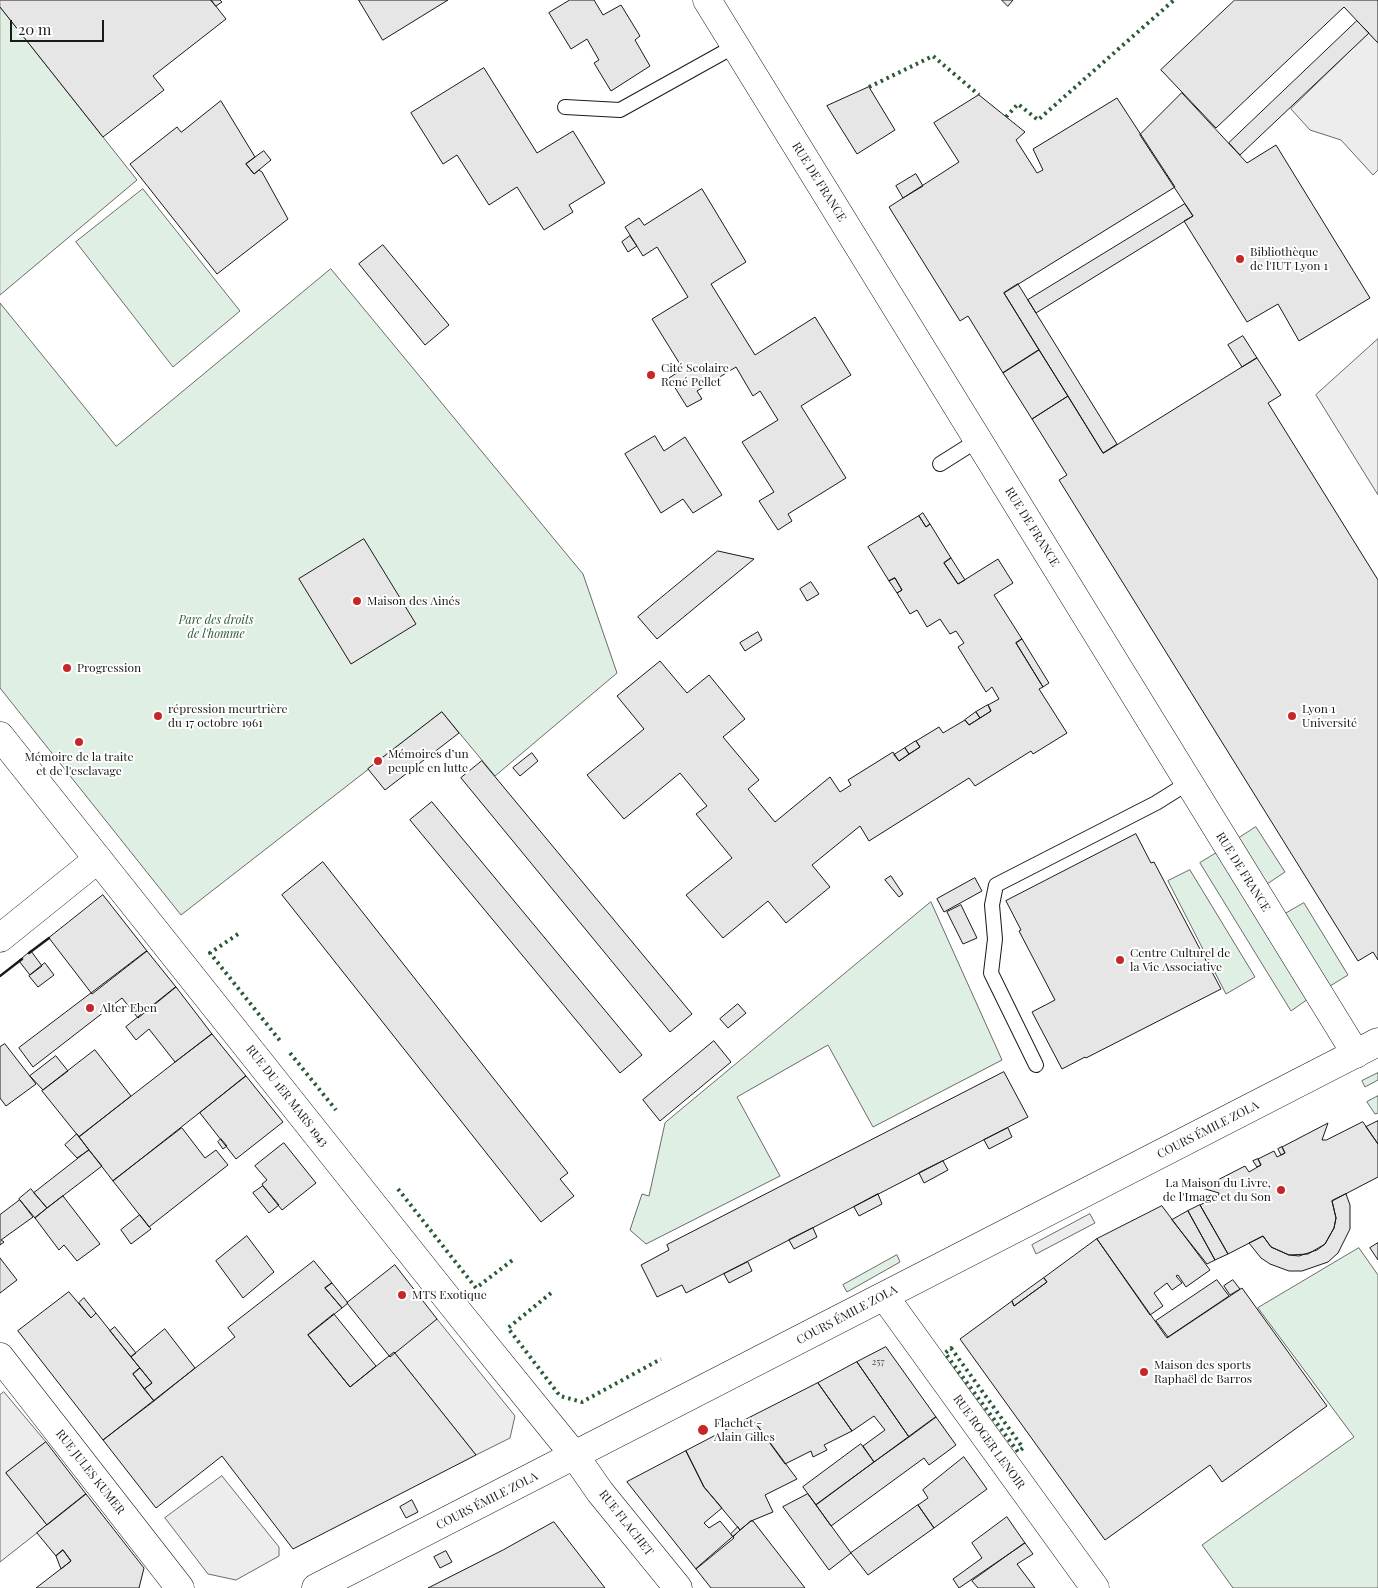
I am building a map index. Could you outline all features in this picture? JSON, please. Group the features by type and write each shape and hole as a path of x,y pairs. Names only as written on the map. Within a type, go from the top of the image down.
{"street":[{"name":"RUE DE FRANCE","path":"708,0 1154,723 1188,783 1367,1048"},
{"name":"RUE DU 1ER MARS 1943","path":"0,736 575,1456"},
{"path":"0,938 98,859"},
{"name":"COURS ÉMILE ZOLA","path":"316,1588 1367,1048"},
{"name":"RUE ROGER LENOIR","path":"884,1296 1095,1588"},
{"name":"RUE JULES KUMER","path":"0,1357 180,1588"},
{"name":"RUE FLACHET","path":"575,1456 600,1492 678,1588"}],"lane":[{"path":"565,107 620,110 735,46"},
{"path":"940,464 978,440"},
{"path":"1036,1065 991,973 995,939 992,905 996,885 1156,803 1188,783"}],"green space":[{"path":"0,7 137,180 0,295"},
{"path":"143,189 240,311 173,367 76,242"},
{"name":"Parc des droits de l'homme","path":"331,269 583,574 617,673 495,776 442,712 181,915 0,688 0,303 116,446"},
{"path":"1256,827 1285,872 1267,884 1239,838"},
{"path":"1218,852 1308,999 1291,1011 1200,863"},
{"path":"1190,870 1255,977 1226,994 1168,881"},
{"path":"931,902 1002,1060 873,1127 828,1045 737,1097 780,1176 646,1244 630,1230 642,1194 649,1196 665,1123"},
{"path":"1304,903 1348,975 1330,986 1285,914"},
{"path":"1378,1073 1378,1080 1365,1087 1362,1081"},
{"path":"1378,1096 1378,1113 1375,1114 1367,1102"},
{"path":"1359,1248 1378,1275 1378,1588 1233,1588 1202,1545 1354,1437 1258,1308"},
{"path":"897,1255 900,1262 847,1292 843,1285"}],"shaded area":[{"path":"1369,33 1378,43 1378,170 1373,175 1341,140 1310,130 1291,109"},
{"path":"1378,339 1378,495 1316,395"},
{"path":"1090,1214 1095,1223 1036,1254 1032,1245"},
{"path":"437,1319 515,1416 510,1438 476,1455 394,1352"},
{"path":"4,1392 46,1442 6,1473 47,1525 0,1562 0,1395"},
{"path":"222,1476 279,1547 279,1556 236,1580 208,1574 165,1518"}],"building":[{"path":"0,0 211,0 226,19 153,76 164,90 103,137 0,7"},
{"path":"211,0 220,0 222,2 216,6"},
{"path":"359,0 448,0 383,40"},
{"path":"570,0 594,0 603,15 621,5 640,36 635,40 650,66 611,91 594,63 599,60 587,39 571,49 549,13"},
{"path":"1002,0 1013,0 1008,6"},
{"path":"1235,0 1378,0 1378,43 1344,7 1216,128 1161,70"},
{"path":"1357,21 1369,33 1240,155 1229,143"},
{"path":"484,68 537,153 573,131 605,183 569,205 573,212 544,230 517,187 489,205 457,155 443,164 411,113"},
{"path":"869,87 895,130 857,154 827,106"},
{"path":"1182,93 1247,163 1276,145 1370,298 1299,341 1278,304 1247,322 1184,221 1193,216 1140,135"},
{"path":"979,95 1025,132 1016,140 1037,173 1043,170 1033,149 1117,98 1175,187 1004,293 1039,350 1003,373 968,316 960,321 889,207 959,162 934,123"},
{"path":"221,101 255,157 246,164 254,174 259,170 262,172 288,219 217,274 130,164 177,127 181,132"},
{"path":"264,151 271,160 254,174 246,164"},
{"path":"916,174 923,186 903,198 896,186"},
{"path":"702,189 746,262 711,284 755,355 815,317 851,375 801,406 846,478 788,514 792,521 778,530 759,501 774,492 742,442 778,420 760,391 753,396 736,367 697,391 702,399 687,407 669,378 683,369 652,319 688,297 657,247 643,256 625,227 639,218 644,225"},
{"path":"1185,204 1193,216 1036,313 1028,300"},
{"path":"630,236 637,246 628,252 622,242"},
{"path":"383,245 449,325 425,345 359,264"},
{"path":"1018,284 1117,444 1103,453 1004,293"},
{"path":"1243,336 1257,358 1242,367 1228,345"},
{"path":"1039,350 1068,396 1032,419 1003,373"},
{"path":"1257,358 1281,395 1268,403 1378,580 1378,960 1373,952 1358,961 1059,480 1067,475 1032,419 1068,396 1103,453"},
{"path":"655,436 664,451 685,437 722,495 693,513 683,499 661,513 625,454"},
{"path":"923,513 930,524 926,527 919,516"},
{"path":"919,516 926,527 930,524 951,558 944,563 958,584 998,559 1013,583 994,595 1022,639 1016,643 1043,687 1039,689 1067,733 1033,754 1031,751 975,786 969,778 869,841 860,826 812,865 830,887 786,923 768,901 723,938 686,895 732,858 696,814 707,806 680,773 624,819 587,775 644,729 617,696 660,661 687,693 709,675 745,719 723,737 759,780 748,789 775,822 830,777 840,792 851,785 848,780 893,752 899,761 920,747 916,741 939,727 943,733 965,720 969,725 991,711 988,705 999,699 992,687 986,692 958,647 964,643 956,631 950,634 940,619 927,627 917,610 910,614 897,593 902,590 895,578 889,581 868,547"},
{"name":"Maison des Ainés","path":"364,539 416,624 351,664 299,579"},
{"path":"718,551 754,559 657,639 638,617"},
{"path":"951,558 965,580 958,584 944,563"},
{"path":"895,578 902,590 897,593 889,581"},
{"path":"811,582 819,594 807,601 800,589"},
{"path":"758,632 762,640 745,651 740,643"},
{"path":"1022,639 1049,683 1043,687 1016,643"},
{"path":"988,705 991,711 980,718 976,712"},
{"path":"442,712 459,733 385,790 368,769"},
{"path":"976,712 980,718 969,725 965,720"},
{"path":"916,741 920,747 909,754 905,748"},
{"path":"905,748 909,754 899,761 894,755"},
{"path":"532,753 538,761 520,776 513,768"},
{"path":"482,761 692,1014 670,1032 461,778"},
{"path":"432,802 642,1055 620,1073 410,820"},
{"name":"Centre Culturel de la Vie Associative","path":"1136,834 1151,863 1154,862 1221,989 1062,1069 1032,1012 1055,1000 1019,931 1021,930 1006,901"},
{"path":"323,862 568,1173 560,1179 574,1196 541,1222 282,895"},
{"path":"891,876 903,894 899,897 885,880"},
{"path":"975,878 982,891 944,912 937,899"},
{"path":"103,895 147,951 92,994 49,938"},
{"path":"961,905 977,938 963,944 947,912"},
{"path":"31,951 42,966 30,975 19,961"},
{"name":"Alter Eben","path":"147,951 176,987 138,1018 122,998 33,1067 19,1048"},
{"path":"45,963 54,975 38,987 29,976"},
{"path":"176,987 212,1034 175,1062 149,1029 136,1040 126,1027"},
{"path":"738,1004 746,1013 728,1028 720,1019"},
{"path":"212,1034 246,1076 113,1181 79,1137"},
{"path":"714,1041 731,1062 660,1121 643,1100"},
{"path":"5,1044 36,1084 6,1106 0,1098 0,1047"},
{"path":"95,1050 131,1096 79,1137 42,1091"},
{"path":"56,1056 68,1071 43,1090 30,1076"},
{"path":"1004,1072 1028,1117 686,1293 682,1285 657,1297 641,1265 669,1250 667,1245"},
{"path":"246,1076 283,1122 236,1159 200,1113"},
{"path":"1378,1121 1378,1144 1366,1127"},
{"name":"La Maison du Livre, de l'Image et du Son","path":"1363,1122 1378,1144 1378,1177 1332,1201 1336,1218 1334,1228 1325,1244 1308,1254 1289,1255 1271,1247 1263,1236 1228,1254 1200,1205 1218,1196 1219,1193 1202,1188 1245,1166 1249,1172 1261,1165 1258,1159 1274,1151 1277,1157 1285,1153 1282,1147 1328,1123 1322,1140 1326,1140"},
{"path":"182,1128 205,1158 216,1150 228,1165 149,1227 113,1181"},
{"path":"1008,1128 1012,1137 989,1149 984,1140"},
{"path":"77,1134 89,1150 77,1158 65,1145"},
{"path":"221,1139 227,1146 223,1149 218,1142"},
{"path":"284,1143 316,1183 282,1210 263,1186 262,1184 267,1180 255,1166"},
{"path":"1282,1147 1285,1153 1281,1155 1278,1149"},
{"path":"89,1150 102,1166 47,1208 34,1193"},
{"path":"1258,1159 1261,1165 1257,1167 1253,1161"},
{"path":"943,1161 948,1170 924,1183 919,1173"},
{"path":"263,1186 279,1205 269,1213 253,1193"},
{"path":"31,1189 47,1208 35,1218 19,1199"},
{"path":"878,1194 882,1204 859,1216 854,1207"},
{"path":"1346,1194 1350,1205 1350,1229 1338,1253 1328,1262 1302,1271 1289,1271 1270,1264 1261,1258 1249,1243 1263,1236 1271,1247 1289,1255 1299,1256 1317,1250 1325,1244 1334,1228 1336,1218 1332,1201"},
{"path":"63,1196 100,1244 77,1261 64,1245 59,1250 35,1218"},
{"path":"20,1200 33,1217 1,1240 4,1242 0,1245 0,1215"},
{"path":"1200,1205 1228,1254 1215,1260 1188,1211"},
{"path":"1162,1206 1210,1270 1186,1287 1178,1275 1176,1276 1182,1283 1172,1290 1167,1283 1154,1293 1163,1306 1150,1315 1097,1239"},
{"path":"1188,1211 1215,1260 1207,1264 1172,1220"},
{"path":"140,1215 151,1229 131,1244 121,1230"},
{"path":"813,1228 817,1237 794,1249 789,1240"},
{"path":"247,1236 274,1272 243,1298 216,1261"},
{"name":"Maison des sports Raphaël de Barros","path":"1097,1239 1167,1338 1242,1288 1327,1406 1222,1482 1210,1465 1105,1540 960,1339 1012,1301 1014,1306 1047,1282 1044,1278"},
{"path":"1378,1243 1378,1260 1370,1248"},
{"path":"0,1258 17,1280 0,1293"},
{"path":"314,1261 332,1283 325,1288 342,1308 308,1335 350,1387 394,1352 476,1455 293,1549 222,1456 156,1508 103,1440 235,1337 228,1328"},
{"path":"748,1262 752,1271 729,1283 724,1274"},
{"path":"395,1265 437,1319 390,1357 347,1303"},
{"path":"1044,1278 1047,1282 1014,1306 1012,1301"},
{"path":"1217,1280 1229,1296 1168,1337 1156,1321"},
{"path":"1233,1280 1240,1289 1230,1295 1224,1286"},
{"path":"332,1283 348,1303 342,1308 325,1288"},
{"path":"69,1292 91,1318 96,1313 140,1368 133,1374 154,1401 103,1440 18,1331"},
{"path":"84,1298 96,1313 91,1318 79,1303"},
{"path":"334,1314 376,1366 350,1387 308,1335"},
{"path":"115,1327 136,1353 131,1357 110,1331"},
{"path":"165,1329 195,1368 154,1401 144,1389 152,1383 131,1357"},
{"path":"886,1347 936,1417 909,1437 857,1362"},
{"path":"857,1362 909,1437 874,1462 863,1446 885,1430 874,1416 852,1431 818,1383"},
{"path":"140,1368 152,1383 144,1389 133,1374"},
{"path":"818,1383 852,1431 824,1445 827,1450 813,1457 811,1451 785,1464 751,1417"},
{"path":"751,1417 797,1479 765,1495 773,1512 751,1521 740,1530 704,1487 686,1451"},
{"path":"936,1417 956,1445 929,1465 924,1458 831,1526 816,1505"},
{"path":"46,1442 86,1494 47,1525 6,1473"},
{"path":"861,1444 874,1462 816,1505 803,1487"},
{"path":"686,1451 704,1487 722,1508 704,1523 709,1528 720,1521 734,1538 696,1569 627,1482"},
{"path":"964,1457 987,1489 934,1528 918,1505 928,1498 923,1490"},
{"path":"86,1494 144,1568 139,1588 36,1588 71,1561 63,1550 56,1556 37,1533"},
{"path":"808,1494 851,1553 829,1570 783,1507"},
{"path":"412,1500 418,1512 406,1518 400,1507"},
{"path":"918,1505 934,1528 868,1575 851,1553"},
{"path":"1007,1517 1025,1543 959,1588 953,1579 982,1558 972,1543"},
{"path":"753,1521 805,1588 711,1588 696,1569"},
{"path":"554,1522 605,1588 428,1588 503,1550"},
{"path":"738,1527 740,1530 733,1537 731,1534"},
{"path":"1025,1543 1033,1554 1017,1564 1035,1588 978,1588 972,1581"},
{"path":"63,1550 71,1561 61,1569 56,1556"},
{"path":"446,1551 452,1562 440,1568 434,1557"}],"hedge":[{"path":"1006,117 1018,104 1038,120 1174,0"},
{"path":"869,87 933,56 979,95"},
{"path":"238,934 210,953 281,1042"},
{"path":"290,1053 336,1110"},
{"path":"398,1189 476,1288 514,1259"},
{"path":"551,1293 508,1328 560,1396 582,1402 661,1359"},
{"path":"951,1348 1023,1448 1018,1452 945,1353 951,1348"}],"wall":[{"path":"29,953 49,938"},
{"path":"0,976 22,959"}],"place":[{"name":"Bibliothèque de l'IUT Lyon 1","path":"1240,259"},
{"name":"Cité Scolaire René Pellet","path":"651,375"},
{"name":"Maison des Ainés","path":"357,601"},
{"name":"Progression","path":"67,668"},
{"name":"répression meurtrière du 17 octobre 1961","path":"158,716"},
{"name":"Lyon 1 Université","path":"1292,716"},
{"name":"Mémoire de la traite et de l'esclavage","path":"79,742"},
{"name":"Mémoires d’un peuple en lutte","path":"378,761"},
{"name":"Centre Culturel de la Vie Associative","path":"1120,960"},
{"name":"Alter Eben","path":"90,1008"},
{"name":"La Maison du Livre, de l'Image et du Son","path":"1281,1190"},
{"name":"MTS Exotique","path":"402,1295"},
{"name":"Maison des sports Raphaël de Barros","path":"1144,1372"},
{"name":"Flachet - Alain Gilles","path":"703,1430"}]}
